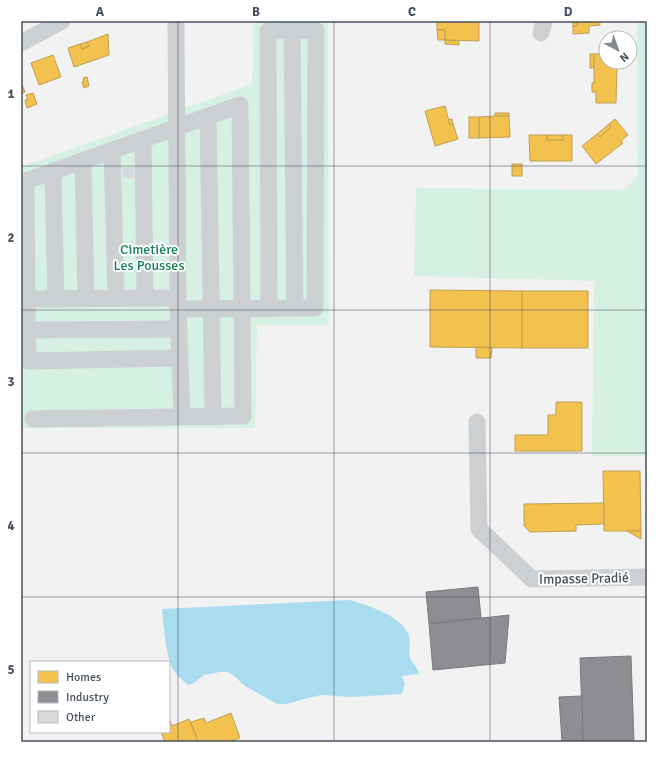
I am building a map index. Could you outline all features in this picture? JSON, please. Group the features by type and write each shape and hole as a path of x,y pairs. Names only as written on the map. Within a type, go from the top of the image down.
{"street":[{"path":"21,43 62,21"},
{"path":"176,21 178,303 182,416"},
{"path":"27,299 145,298 212,309 315,308 316,30 268,32 269,308"},
{"path":"292,31 295,308"},
{"path":"33,419 243,416 240,105 26,181 28,361 180,358"},
{"path":"208,116 213,416"},
{"path":"143,140 145,298"},
{"path":"112,151 116,298"},
{"path":"83,161 86,298"},
{"path":"53,172 56,299"},
{"path":"28,330 179,329"},
{"name":"Impasse Pradié","path":"477,422 479,529 532,579 647,578"}],"green space":[{"name":"Cimetière Les Pousses","path":"254,21 328,21 329,325 257,325 255,428 22,428 21,167 252,84"},
{"path":"637,21 647,21 647,456 592,456 594,281 414,276 416,188 623,190 638,176"}],"water":[{"path":"349,600 384,612 406,629 410,639 410,658 419,674 402,676 405,684 402,694 351,697 321,695 286,704 277,704 245,686 228,672 204,675 192,684 188,685 176,673 170,663 165,639 162,609"}],"building: Homes":[{"path":"437,21 479,21 479,41 445,40 445,30 437,30"},
{"path":"573,21 577,21 577,26 573,26"},
{"path":"577,21 600,21 600,25 589,26 589,33 573,34 573,26 577,26"},
{"path":"437,30 445,30 445,40 438,40"},
{"path":"108,34 109,55 74,67 68,48 80,44 82,49 89,46 87,42"},
{"path":"445,40 459,41 459,45 445,44"},
{"path":"87,42 89,46 82,49 80,44"},
{"path":"590,54 594,54 594,68 590,68"},
{"path":"594,54 598,54 598,70 617,70 616,103 596,103 596,92 592,92 592,83 594,83"},
{"path":"53,55 61,77 39,85 31,63"},
{"path":"87,77 89,86 84,88 82,82 84,81 83,78"},
{"path":"21,82 25,92 21,94"},
{"path":"33,93 37,104 27,108 25,100 28,100 26,95"},
{"path":"445,106 450,125 453,124 458,139 435,146 425,111"},
{"path":"495,113 509,113 509,116 495,116"},
{"path":"509,116 510,137 479,138 479,117"},
{"path":"469,117 479,117 479,138 469,138"},
{"path":"452,119 453,124 450,125 448,120"},
{"path":"615,119 628,135 621,141 623,143 596,164 582,146 597,134 600,137 611,127 609,124"},
{"path":"609,124 611,127 600,137 597,134"},
{"path":"529,135 547,135 547,140 563,140 563,135 572,135 572,161 530,161"},
{"path":"547,135 563,135 563,140 547,140"},
{"path":"512,164 522,164 522,176 512,176"},
{"path":"430,290 522,291 522,348 430,347"},
{"path":"522,291 588,291 588,348 522,348"},
{"path":"476,347 492,348 491,358 476,358"},
{"path":"556,402 582,402 582,451 515,451 515,435 548,435 548,415 556,415"},
{"path":"603,471 640,471 641,531 604,531"},
{"path":"604,503 604,524 576,525 576,531 530,532 524,526 524,504"},
{"path":"627,531 641,531 641,539"},
{"path":"231,713 240,738 228,742 198,742 191,722 204,718 206,723"},
{"path":"189,719 198,742 165,742 161,733 170,733 170,721 172,726"}],"building: Industry":[{"path":"478,587 481,618 429,624 426,592"},
{"path":"509,615 505,663 433,670 429,624"},
{"path":"631,656 634,742 583,742 580,658"},
{"path":"582,696 583,742 562,742 559,697"}],"building: Other":[{"path":"122,167 134,167 134,178 123,178"}]}
